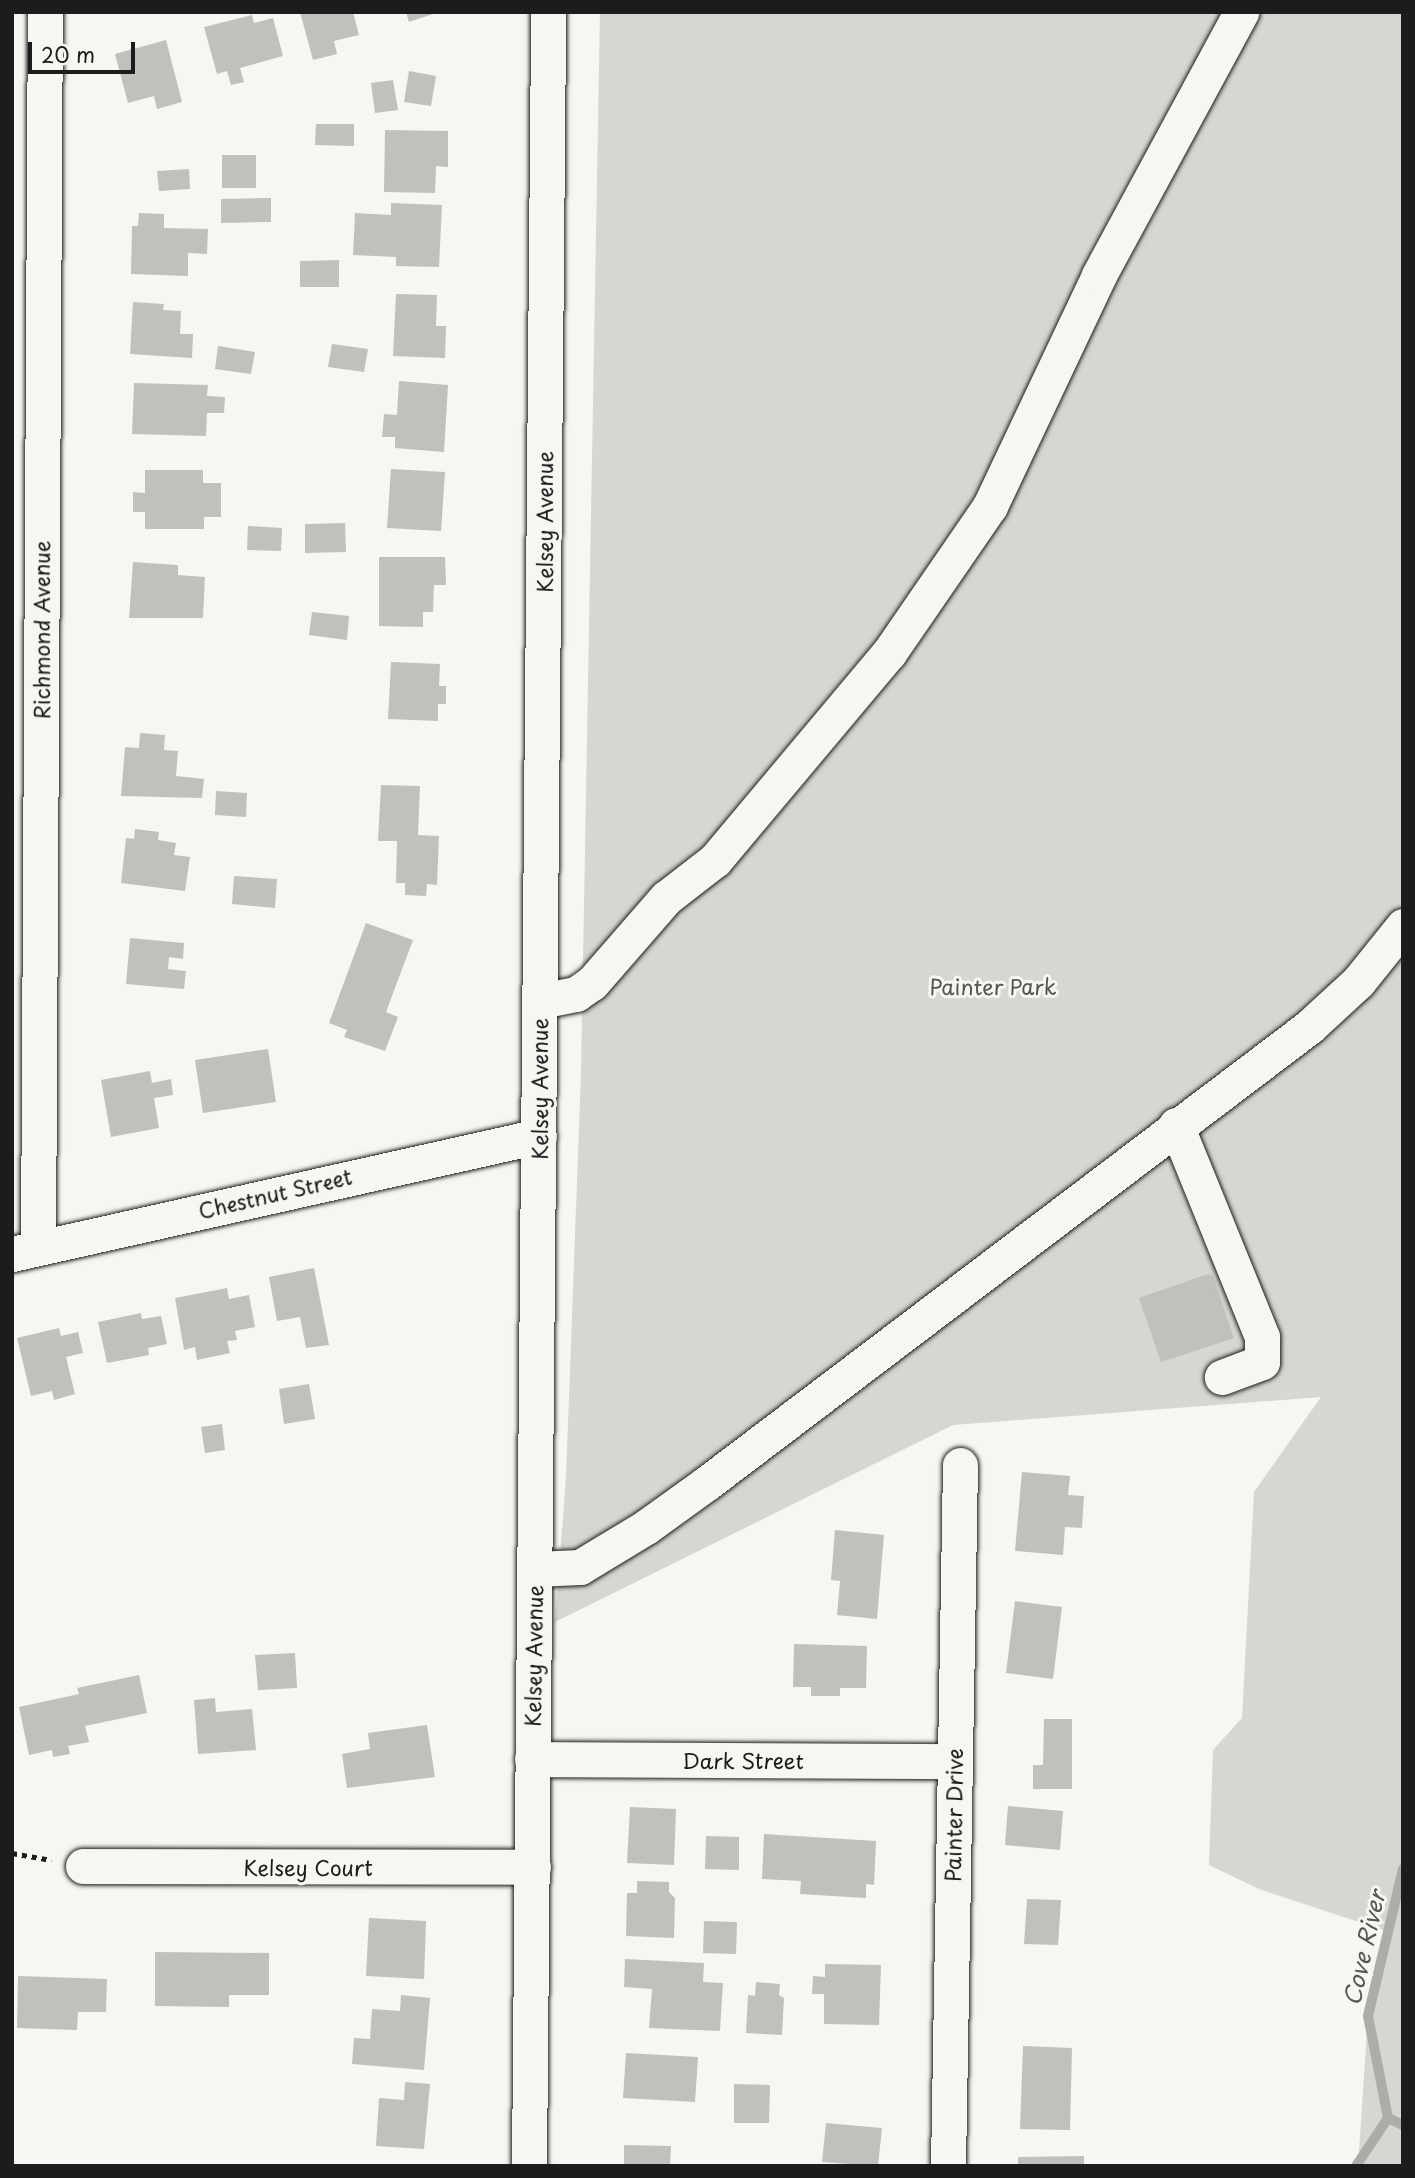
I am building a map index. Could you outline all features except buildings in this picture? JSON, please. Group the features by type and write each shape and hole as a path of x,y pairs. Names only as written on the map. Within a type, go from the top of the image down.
{"street":[{"name":"Richmond Avenue","path":"25,1251 45,12"},
{"name":"Kelsey Avenue","path":"529,2166 548,12"},
{"path":"540,1001 576,994 592,983 666,898 715,860 889,653 990,506 1099,275 1241,12"},
{"path":"535,1569 580,1567 646,1527 1309,1027 1358,982 1403,926"},
{"path":"1176,1125 1262,1337 1262,1362 1222,1377"},
{"name":"Chestnut Street","path":"25,1251 539,1136"},
{"name":"Painter Drive","path":"948,2166 960,1465"},
{"name":"Dark Street","path":"532,1759 954,1761"},
{"name":"Kelsey Court","path":"83,1866 533,1867"}],"green space":[{"name":"Painter Park","path":"600,12 1403,12 1403,2166 1358,2166 1368,2016 1386,1931 1259,1889 1209,1865 1213,1750 1242,1718 1254,1492 1321,1397 953,1425 555,1622 566,1477 581,1074"}],"waterway":[{"name":"Cove River","path":"1403,1869 1368,2016 1388,2118 1403,2125"},
{"name":"Cove River","path":"1356,2166 1388,2118"}]}
